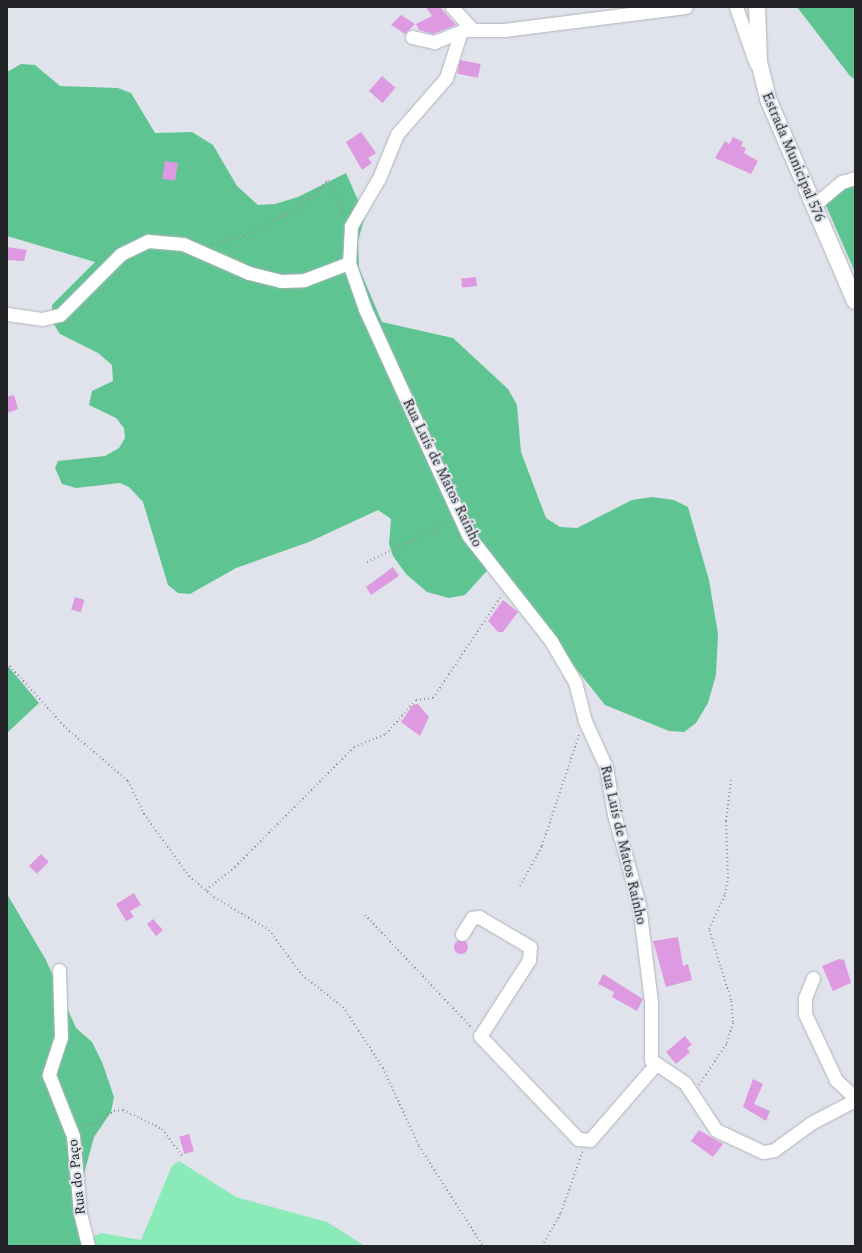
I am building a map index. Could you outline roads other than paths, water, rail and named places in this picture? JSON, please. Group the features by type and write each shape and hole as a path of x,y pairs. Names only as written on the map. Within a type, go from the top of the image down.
{"main road":[{"name":"Estrada Municipal 576","path":"757,7 759,62 768,99 855,301"}],"street":[{"path":"452,7 466,30"},
{"path":"412,37 434,42 466,30 504,30 686,7"},
{"path":"736,7 768,99"},
{"path":"7,314 42,320 60,316 121,254 138,244 161,241 191,247 249,273 281,281 309,278 349,263 350,230 381,174 397,134 446,78 466,30"},
{"path":"813,206 845,180 855,178"},
{"name":"Rua Luís de Matos Raínho","path":"349,263 370,321 460,518 477,549 563,658 574,682 586,723 606,767 614,814 638,896 651,1002 648,1054 655,1065"},
{"path":"462,934 472,918 480,917 531,950 529,960 480,1036 578,1139 588,1142 655,1065 683,1081 716,1130 765,1152 855,1099 836,1080 805,1014 805,998 813,978"},
{"name":"Rua do Paço","path":"59,970 61,1037 49,1075 69,1125 75,1148 80,1213 88,1246"}]}
